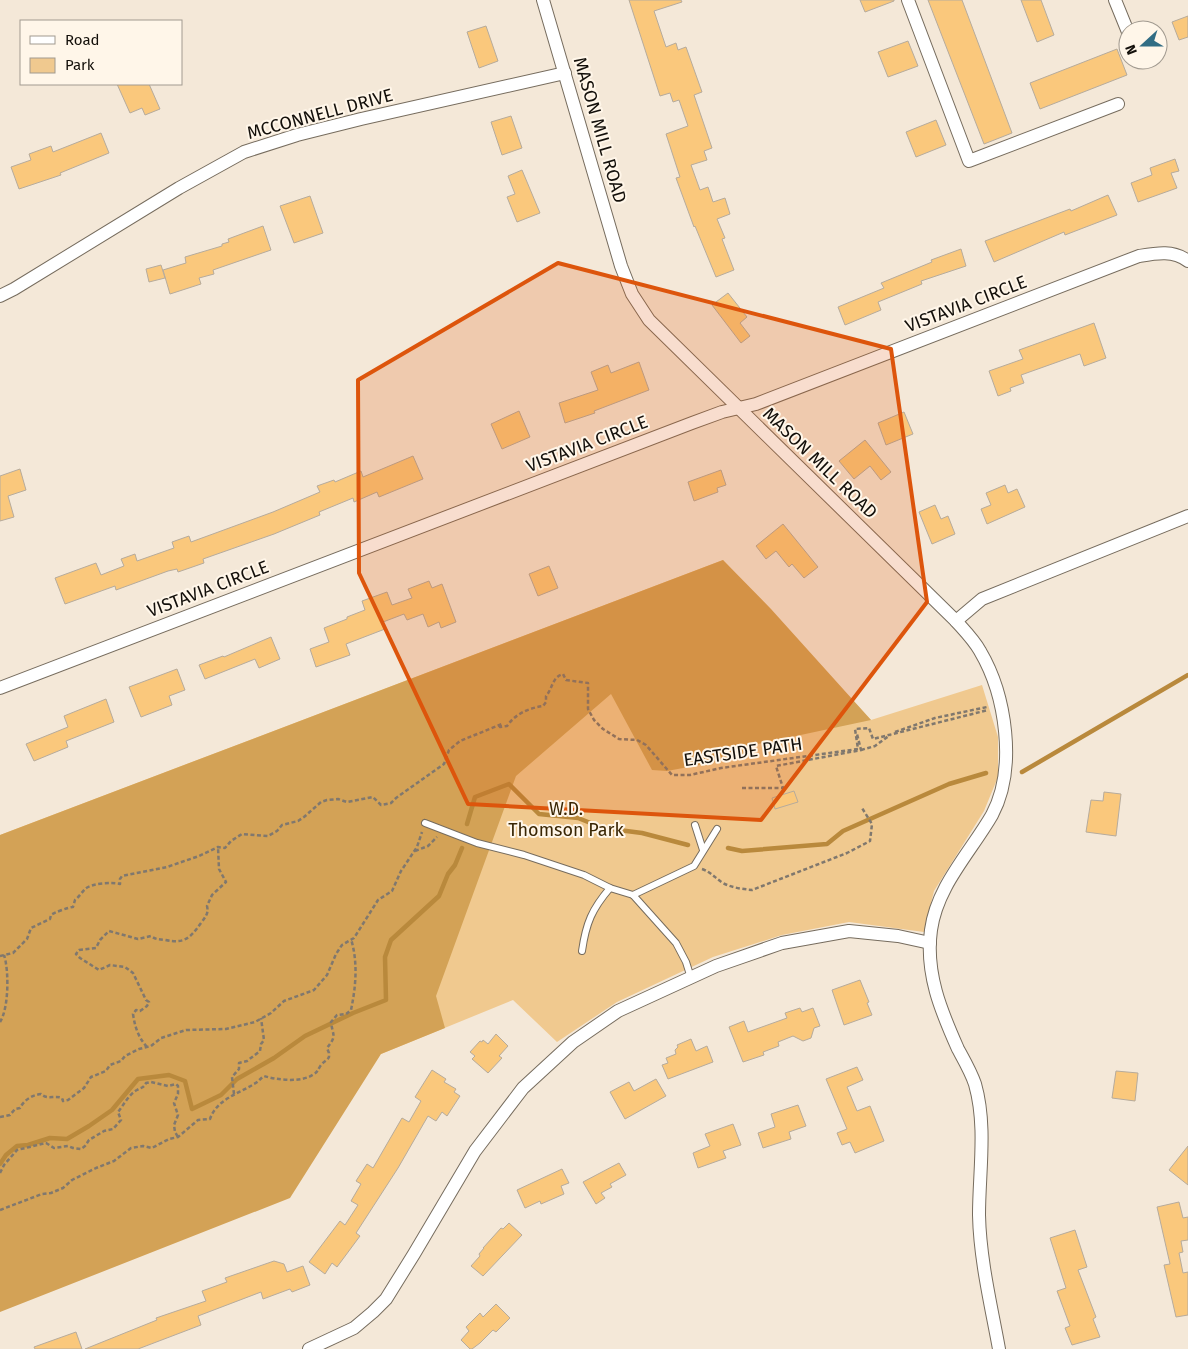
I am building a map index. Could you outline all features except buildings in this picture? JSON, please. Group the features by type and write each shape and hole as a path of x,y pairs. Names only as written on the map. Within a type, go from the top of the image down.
{"street":[{"name":"MASON MILL ROAD","path":"543,0 621,266 632,294 649,320 956,621 980,650 996,688 1006,738 1004,772 999,796 992,814 941,894 934,917 930,943 931,969 942,1015 974,1083 981,1110 979,1216 981,1249 999,1349"},
{"path":"908,0 969,161 1118,104"},
{"path":"1116,0 1124,20"},
{"name":"MCCONNELL DRIVE","path":"0,296 98,239 179,188 244,152 297,135 361,119 565,73"},
{"name":"VISTAVIA CIRCLE","path":"0,688 722,412 756,404 1139,256 1168,253 1188,261"},
{"path":"956,621 982,599 1188,516"},
{"path":"309,1349 354,1328 386,1299 475,1151 523,1088 573,1042 618,1010 716,966 782,943 849,930 898,936 930,943"}],"lane":[{"path":"426,823 477,843 524,855 584,875 610,888 633,895 676,943 686,962 691,978"},
{"path":"695,825 704,850"},
{"path":"633,895 694,866 717,829"},
{"path":"582,951 585,934 596,905 610,888"}],"path":[{"name":"EASTSIDE PATH","path":"2,956 12,953 27,939 31,928 50,919 50,915 62,912 73,906 74,900 79,898 84,890 90,886 111,883 120,884 122,876 167,867 218,847 225,848 231,841 242,834 268,836 277,831 282,825 298,821 327,800 338,799 347,802 373,797 381,805 391,803 444,764 449,750 460,741 502,724 500,727 507,726 512,720 531,708 543,706 546,702 546,696 551,690 552,683 557,676 562,674 566,680 588,683 588,709 594,720 603,729 619,739 637,740 646,744 672,775 690,775 721,768 858,749 855,729 869,728 873,739 988,709 935,718 898,730 892,734"},
{"path":"857,732 861,750"},
{"path":"784,793 776,766 861,750 875,746 892,734"},
{"path":"742,788 783,788"},
{"path":"694,866 709,871 724,883 752,890 847,853 870,841 872,824 862,808"},
{"path":"0,1117 10,1115 34,1095 41,1094 49,1098 56,1096 62,1098 63,1101 68,1100 84,1088 91,1078 106,1071 110,1065 121,1061 125,1056 139,1048 147,1047 161,1038 186,1030 226,1029 255,1022 284,1001 314,990 327,975 342,945 354,938 378,900 392,891 400,872 414,852 426,823"},
{"path":"414,852 428,846 444,830"},
{"path":"147,1047 135,1030 133,1014 136,1010 140,1011 147,1006 149,1002 146,1000 133,973 125,967 110,965 99,970 76,954 79,950 96,948 100,940 109,931 138,939 151,936 158,940 169,942 185,940 192,935 207,916 207,906 212,895 226,882 219,869 218,847"},
{"path":"0,1210 63,1188 72,1180 96,1168 114,1162 131,1148 143,1146 152,1148 169,1139 178,1137 198,1120 210,1119 218,1106 234,1094 255,1084 264,1076 281,1080 288,1078 298,1080 315,1074 319,1070 320,1065 329,1057 330,1053 327,1048 334,1038 331,1022 337,1015 346,1014 351,1010 356,973 355,954 351,939"},
{"path":"0,1022 5,1008 8,973 2,956"},
{"path":"234,1094 232,1077 239,1068 239,1063 247,1061 260,1051 264,1040 262,1018"},
{"path":"0,1173 4,1165 17,1150 46,1143 54,1148 68,1146 81,1149 96,1135 117,1125 121,1120 118,1112 136,1090 141,1089 146,1083 151,1082 168,1086 176,1084 178,1086 178,1094 174,1104 178,1115 174,1125 178,1137"}],"highlighted area":[{"path":"558,263 891,349 927,602 761,820 468,804 359,573 358,380"}],"green space":[{"name":"W.D. Thomson Park","path":"723,560 871,720 982,685 998,737 998,777 984,811 934,891 924,932 849,922 782,935 713,957 617,1002 557,1042 513,1000 381,1054 0,835"}],"shaded area":[{"name":"W.D. Thomson Park","path":"723,560 771,609 871,720 758,744 737,758 667,771 652,770 611,694 516,776 436,996 445,1028 381,1054 290,1198 0,1312 0,835"}],"waterway":[{"path":"1022,772 1188,675"},
{"path":"728,848 742,851 827,844 843,831 949,784 986,773"},
{"path":"467,824 475,797 509,784 539,814 578,818 603,828 642,833 688,845"},
{"path":"0,1164 6,1155 17,1146 28,1145 50,1138 67,1139 89,1126 112,1110 138,1079 169,1075 185,1081 192,1109 221,1095 237,1079 274,1058 305,1036 353,1013 386,1000 385,957 391,940 439,896 462,848"}]}
